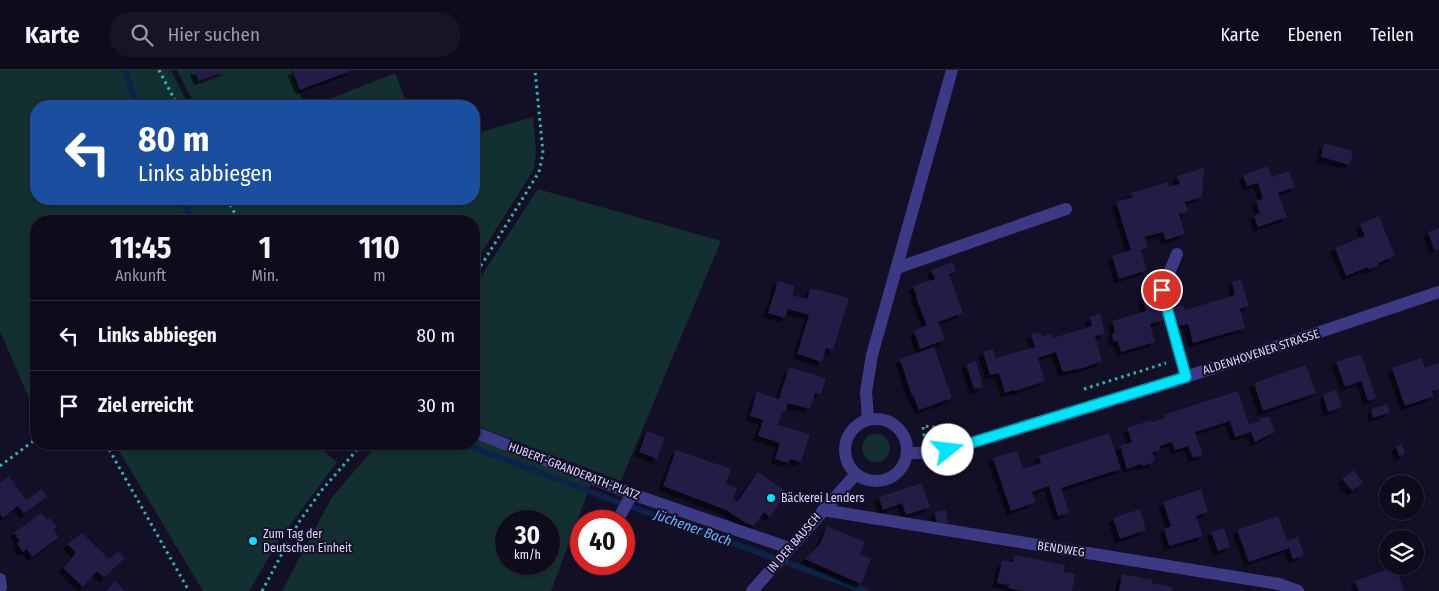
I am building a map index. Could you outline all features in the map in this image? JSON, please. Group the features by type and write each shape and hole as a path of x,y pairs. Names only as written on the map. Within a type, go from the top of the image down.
{"street":[{"path":"868,419 866,392 868,373 952,70"},
{"path":"898,268 1066,209"},
{"path":"1177,254 1162,290 1186,377"},
{"name":"ALDENHOVENER STRASSE","path":"908,453 930,453 953,448 1186,377 1439,292"},
{"path":"868,419 884,419 899,427 904,435 908,453 905,463 899,472 890,478 880,481 869,481 856,474 846,460 844,450 846,440 858,423 868,419"},
{"name":"HUBERT-GRANDERATH-PLATZ","path":"480,434 630,497 788,550"},
{"name":"IN DER BAUSCH","path":"752,591 856,474"},
{"path":"623,510 630,497"},
{"name":"BENDWEG","path":"823,510 985,538 1279,584 1298,591"}],"path":[{"path":"160,70 175,100"},
{"path":"480,267 539,172 543,153 535,70"},
{"path":"0,466 30,444"},
{"path":"109,450 189,591"},
{"path":"262,591 305,514 321,491 357,450"}],"green space":[{"path":"0,70 171,70 186,100 30,100 30,205 480,205 480,132 533,117 536,152 534,169 480,255 480,215 30,215 30,400 0,331"},
{"path":"177,70 291,70 302,100 192,100"},
{"path":"395,73 406,100 327,100"},
{"path":"538,189 721,241 621,481 480,427 480,278"},
{"path":"876,434 886,438 890,448 886,458 876,462 866,458 862,448 866,438"},
{"path":"480,439 591,484 581,510 570,510 570,540 560,567 560,510 495,510 495,575 557,575 551,591 282,591 332,497 373,450 480,450"},
{"path":"119,450 323,450 337,462 280,539 249,591 203,591"}],"building":[{"path":"194,70 228,70 199,81"},
{"path":"292,70 353,70 300,90"},
{"path":"1324,143 1353,151 1350,165 1321,157"},
{"path":"1268,166 1272,177 1289,171 1295,187 1278,193 1287,217 1258,227 1254,216 1260,213 1256,201 1263,199 1258,183 1247,186 1243,175"},
{"path":"1204,168 1202,197 1185,202 1188,212 1179,214 1185,234 1166,240 1163,232 1145,237 1148,248 1141,250 1147,270 1119,279 1112,256 1131,250 1116,202 1133,197 1131,193 1168,182 1169,187 1180,184 1177,176"},
{"path":"1379,216 1395,256 1378,263 1379,265 1369,270 1368,267 1346,276 1335,248 1365,236 1360,224"},
{"path":"1439,228 1439,248 1434,250 1428,232"},
{"path":"953,262 956,271 949,274 963,313 938,322 945,340 920,349 914,331 927,325 913,286 935,279 931,270"},
{"path":"1241,279 1249,306 1240,309 1245,328 1193,343 1188,324 1179,326 1174,308 1183,305 1185,310 1235,295 1232,282"},
{"path":"778,281 795,286 792,295 807,299 811,288 849,298 833,350 826,348 822,362 797,354 809,315 788,309 785,318 768,313"},
{"path":"1156,293 1164,320 1150,324 1155,342 1121,352 1118,342 1113,340 1112,335 1115,331 1112,321 1146,311 1142,297"},
{"path":"1100,314 1105,334 1095,336 1102,361 1083,368 1063,372 1056,352 1038,358 1045,381 1005,393 999,373 990,375 983,352 993,349 995,358 1035,347 1031,334 1041,332 1042,336 1051,334 1053,338 1092,326 1090,317"},
{"path":"934,347 952,398 919,410 912,396 900,359"},
{"path":"1361,354 1376,398 1368,401 1361,381 1345,387 1336,362"},
{"path":"1421,358 1425,368 1439,363 1439,389 1432,391 1434,396 1405,406 1392,368"},
{"path":"976,361 983,387 974,389 966,364"},
{"path":"1306,365 1316,393 1263,411 1254,383"},
{"path":"789,367 826,378 821,394 815,393 810,409 788,403 785,412 782,411 778,425 810,434 801,462 790,459 788,463 775,459 780,443 758,436 763,420 750,416 757,392 779,399"},
{"path":"1336,390 1342,407 1328,412 1323,395"},
{"path":"1238,391 1249,425 1269,416 1275,432 1255,442 1251,432 1235,437 1230,421 1195,432 1203,455 1193,458 1188,446 1175,450 1172,442 1160,446 1161,450 1152,453 1155,459 1152,463 1143,466 1140,464 1127,469 1120,446 1132,442 1127,428 1164,418 1163,415"},
{"path":"1387,404 1390,412 1373,418 1371,409"},
{"path":"647,431 665,438 657,459 639,452"},
{"path":"1109,433 1121,469 1061,488 1069,513 1058,516 1049,486 1032,492 1036,502 1011,511 993,458 1017,451 1023,469 1041,463 1039,456"},
{"path":"1402,444 1405,454 1399,456 1396,446"},
{"path":"676,450 731,469 726,484 737,488 733,499 737,502 758,472 787,492 770,517 764,512 754,526 746,523 726,510 663,486"},
{"path":"1354,470 1363,483 1352,491 1342,479"},
{"path":"9,476 26,500 42,489 47,497 24,514 18,506 3,518 0,514 0,483"},
{"path":"922,483 930,507 906,515 902,503 883,510 879,497"},
{"path":"1201,489 1208,512 1196,516 1203,536 1169,546 1164,529 1171,526 1163,502"},
{"path":"1140,509 1146,530 1120,539 1113,518"},
{"path":"946,510 948,524 936,523 935,512"},
{"path":"41,513 47,520 50,518 57,527 53,530 59,537 32,557 27,549 23,552 17,543 20,541 14,533"},
{"path":"1278,516 1287,541 1298,537 1304,555 1293,559 1289,548 1249,562 1237,530"},
{"path":"827,526 865,542 860,554 871,559 861,584 805,559 820,544"},
{"path":"1224,528 1230,547 1218,551 1211,532"},
{"path":"82,533 109,559 118,551 125,558 104,578 97,571 83,587 63,568 76,553 67,544"},
{"path":"1015,555 1065,565 1064,572 1075,574 1072,591 1022,591 1008,588 1009,585 997,583 1002,560 1013,562"},
{"path":"1379,572 1379,575 1399,575 1404,591 1359,591 1355,581"},
{"path":"1122,574 1153,580 1152,583 1173,587 1172,591 1119,591"},
{"path":"115,581 125,591 106,591"}],"waterway":[{"name":"Jüchener Bach","path":"125,70 135,100"},
{"name":"Jüchener Bach","path":"184,205 190,215"},
{"name":"Jüchener Bach","path":"480,450 615,501 866,591"}],"place":[{"name":"Bäckerei Lenders","path":"771,498"},
{"name":"Zum Tag der Deutschen Einheit","path":"253,541"}],"route":[{"path":"948,450 1186,377 1162,290"}]}
